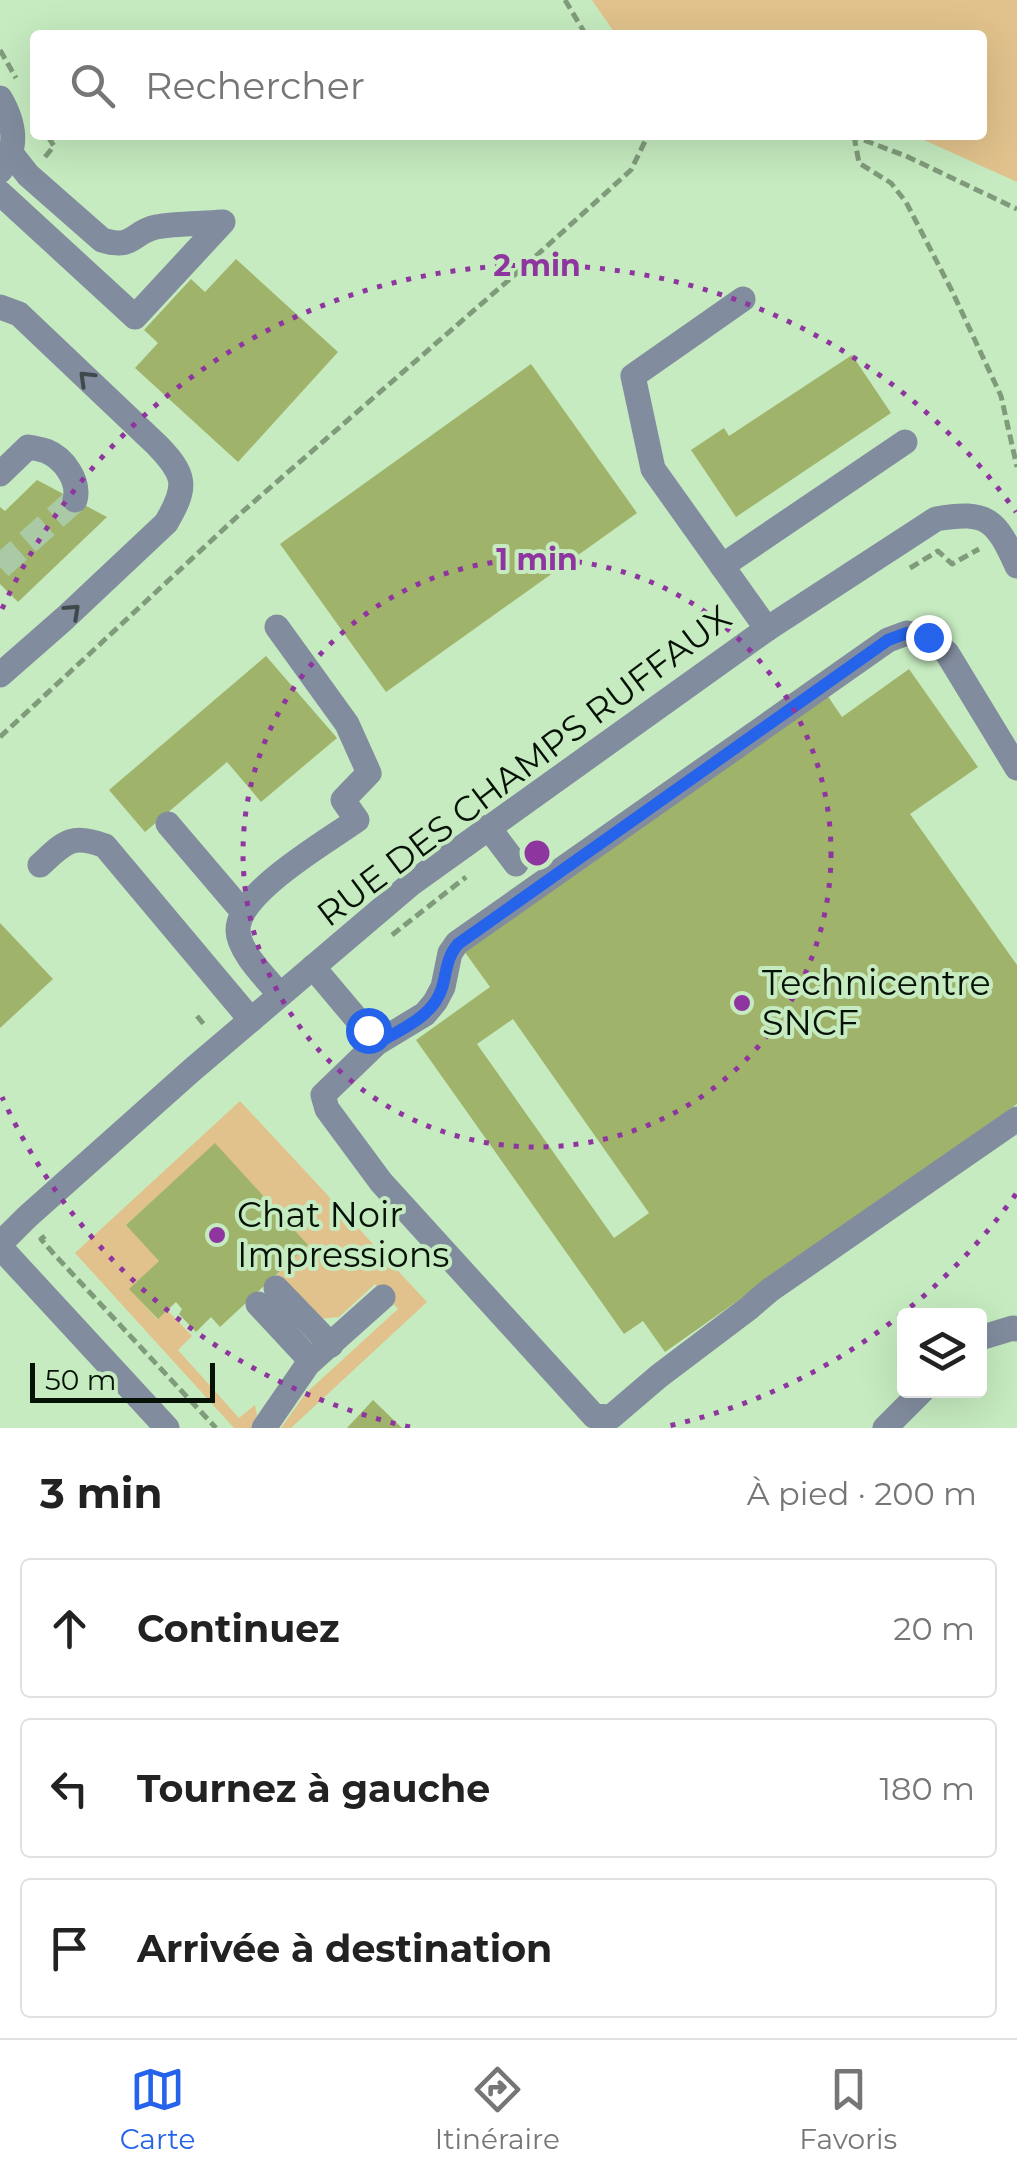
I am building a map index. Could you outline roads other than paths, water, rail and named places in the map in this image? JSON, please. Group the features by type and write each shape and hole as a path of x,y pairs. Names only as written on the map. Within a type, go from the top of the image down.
{"street":[{"path":"0,98 10,116 14,140 5,162 28,175 102,240 116,245 130,242 151,228 224,222 135,317 0,193"},
{"path":"744,299 633,376 653,468 767,629"},
{"path":"0,306 19,314 157,445 177,466 182,482 178,504 166,523 0,675"},
{"path":"722,566 905,442"},
{"path":"0,474 28,447 49,451 70,472 77,490 75,500"},
{"name":"RUE DES CHAMPS RUFFAUX","path":"0,1246 26,1218 192,1070 412,883 767,629 936,519 962,514 994,526 1017,566"},
{"path":"277,627 347,724 369,772 343,800 357,820 276,877 243,912 238,930 243,950 280,996"},
{"path":"1017,768 947,653 928,637 907,633 888,640 458,944 450,953 435,1002 425,1014 378,1043 323,1095 327,1108 380,1182 594,1416 611,1417 770,1290 1017,1119"},
{"path":"168,824 243,912"},
{"path":"488,827 516,864"},
{"path":"40,865 66,841 86,838 105,846 251,1020"},
{"path":"313,967 378,1043"},
{"path":"0,1246 167,1428"},
{"path":"267,1296 321,1353"},
{"path":"264,1428 321,1353 383,1297"},
{"path":"987,1336 1017,1329"},
{"path":"885,1428 915,1398"}],"tunnel":[{"path":"0,567 75,500"}],"place":[{"name":"Technicentre SNCF","path":"742,1003"},
{"name":"Chat Noir Impressions","path":"217,1235"}]}
